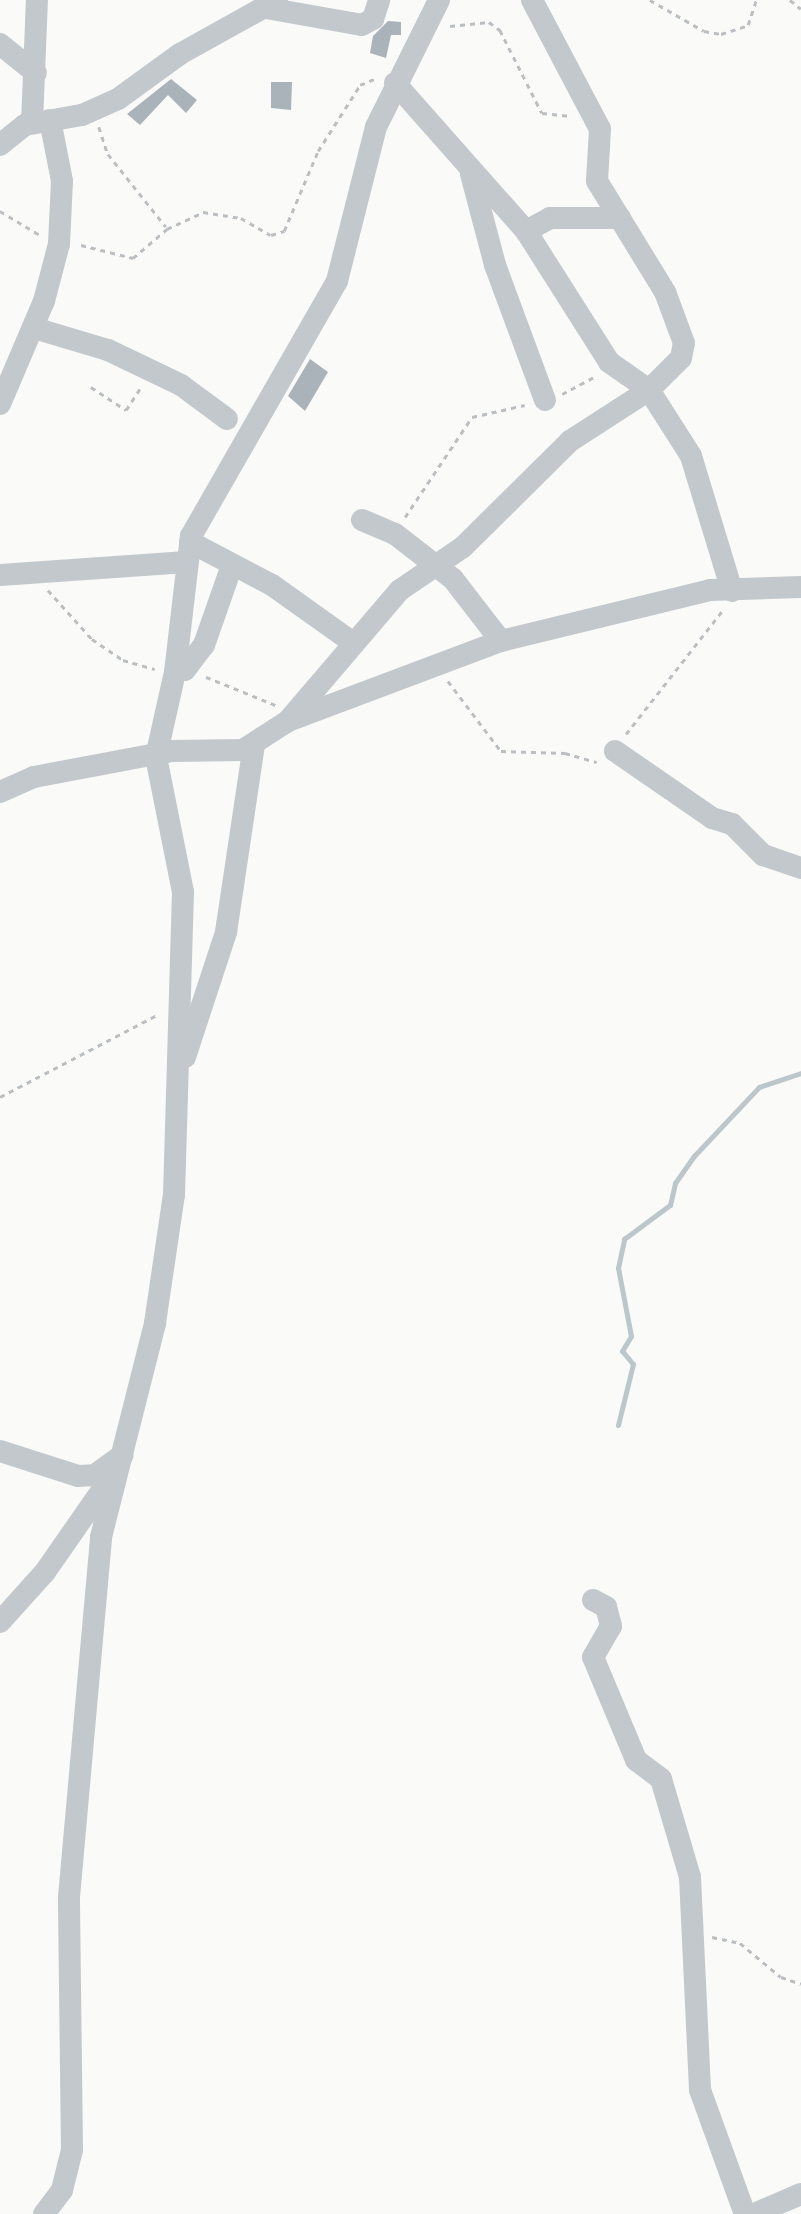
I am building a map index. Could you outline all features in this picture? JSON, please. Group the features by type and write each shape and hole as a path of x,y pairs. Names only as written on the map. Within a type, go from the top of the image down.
{"street":[{"path":"0,404 34,328 59,244 62,181 41,122 36,72 37,0"},
{"path":"0,145 41,122 96,110 272,4 362,26 373,19 379,0"},
{"path":"44,2214 62,2190 72,2150 70,1898 89,1630 113,1488 168,1255 179,1076 181,863 156,757 180,671 188,552 337,282 376,127 439,0"},
{"path":"0,792 34,777 254,745 291,716 400,590 484,529 570,441 649,390 681,358 684,343 664,292 597,180 602,144 588,105 532,0"},
{"path":"0,44 36,72"},
{"path":"395,83 526,231 609,362 649,390 690,456 732,590"},
{"path":"468,166 495,265 545,400"},
{"path":"526,231 550,218 620,218"},
{"path":"34,328 95,344 190,390 227,419"},
{"path":"362,520 390,531 454,579 501,641"},
{"path":"0,574 188,552 232,564 352,642"},
{"path":"180,671 204,646 232,564"},
{"path":"291,716 501,641 677,597 801,587"},
{"path":"179,1076 226,932 254,745"},
{"path":"615,751 712,818 732,824 763,855 801,868"},
{"path":"0,1451 78,1476 95,1475 123,1456"},
{"path":"0,1622 100,1493 113,1488"},
{"path":"593,1600 606,1606 611,1626 591,1651 632,1752 661,1780 690,1877 700,2090 744,2214"},
{"path":"754,2214 801,2194"}],"path":[{"path":"650,0 704,31 721,34 748,25 756,0"},
{"path":"790,0 801,9"},
{"path":"424,28 489,22 505,36 542,113 564,118 588,105"},
{"path":"0,211 59,244 134,258 167,229 203,212 241,218 271,235 284,231 318,151 360,85 374,79 395,83"},
{"path":"96,110 108,154 167,229"},
{"path":"390,531 414,510 472,417 545,400 577,388 609,362"},
{"path":"91,388 131,409 141,392 140,366"},
{"path":"39,572 64,612 92,639 139,667 180,671 291,716"},
{"path":"433,666 470,704 500,752 564,754 596,763 615,751 714,625 732,590"},
{"path":"0,1097 178,1006"},
{"path":"694,1936 732,1940 781,1977 801,1984"}],"building":[{"path":"388,21 401,22 401,35 391,35 386,58 370,53 373,36"},
{"path":"171,79 197,100 186,113 168,95 140,125 127,114"},
{"path":"271,82 292,82 291,110 271,108"},
{"path":"310,359 328,372 305,411 288,396"}],"waterway":[{"path":"618,1425 633,1364 622,1351 631,1336 618,1268 624,1239 670,1205 675,1183 694,1156 759,1087 801,1073"}]}
